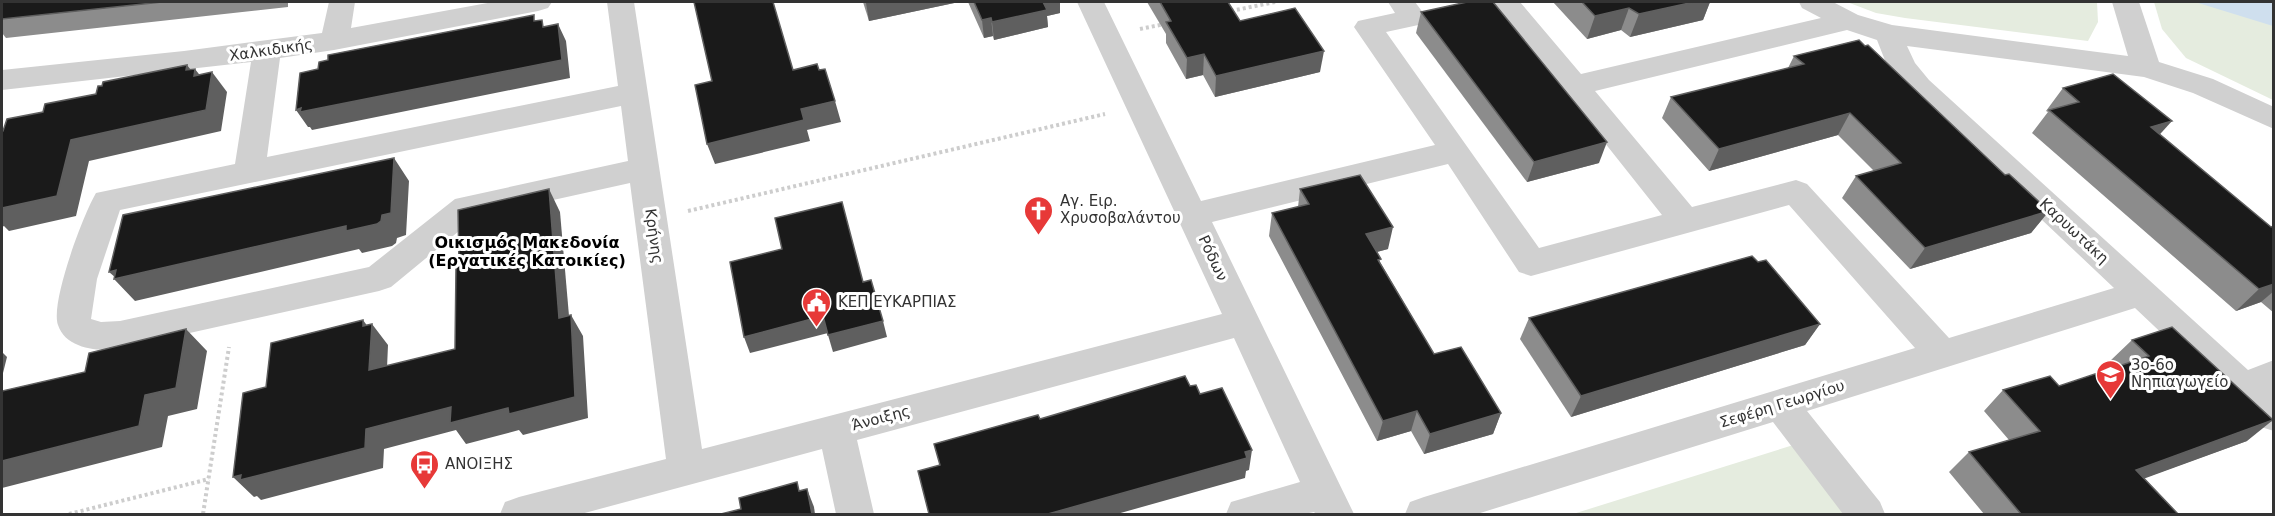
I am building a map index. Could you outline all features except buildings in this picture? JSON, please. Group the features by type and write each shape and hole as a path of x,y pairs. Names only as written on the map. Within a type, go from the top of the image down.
{"street":[{"path":"334,41 342,2"},
{"name":"Χαλκιδικής","path":"2,80 267,51 334,41 538,2"},
{"name":"Κρήνης","path":"621,2 686,470"},
{"name":"Ρόδων","path":"1090,2 1329,503"},
{"path":"1506,2 1685,221"},
{"path":"1812,2 1848,21 1890,34 2146,68 2203,86 2274,119"},
{"path":"1416,11 1368,27 1531,262 1796,192 1942,354"},
{"path":"2129,13 2146,68"},
{"path":"1574,86 1848,21"},
{"name":"Καρυωτάκη","path":"1890,34 1895,54 1908,76 2141,293 2258,381 2274,416"},
{"path":"249,172 267,51"},
{"path":"634,93 107,201 73,311 74,324 84,333 105,337 135,333 379,278 466,207 645,169"},
{"path":"1192,215 1455,151"},
{"name":"Σεφέρη Γεωργίου","path":"1424,514 2141,293"},
{"name":"Άνοιξης","path":"519,514 1243,322"},
{"path":"1780,404 1866,514"},
{"path":"836,430 855,514"},
{"path":"1245,514 1329,503"}],"path":[{"path":"1230,11 1275,2"},
{"path":"1107,36 1174,22"},
{"path":"652,219 1140,106"},
{"path":"203,514 234,311"},
{"path":"69,514 209,479"}],"shaded area":[{"path":"1847,2 2097,2 2098,22 2088,41 1905,18 1876,13"},
{"path":"2154,2 2267,2 2273,4 2273,100 2186,58 2162,29"},
{"path":"1803,442 1859,514 1573,514"}],"water":[{"path":"2195,2 2273,2 2273,26"}],"place":[{"name":"Αγ. Ειρ. Χρυσοβαλάντου","path":"1039,236"},
{"name":"ΚΕΠ ΕΥΚΑΡΠΙΑΣ","path":"817,328"},
{"name":"3ο-6ο Νηπιαγωγείο","path":"2110,400"},
{"name":"ΑΝΟΙΞΗΣ","path":"424,490"}],"district":[{"name":"Οικισμός Μακεδονία (Εργατικές Κατοικίες)","path":"527,251"}]}
